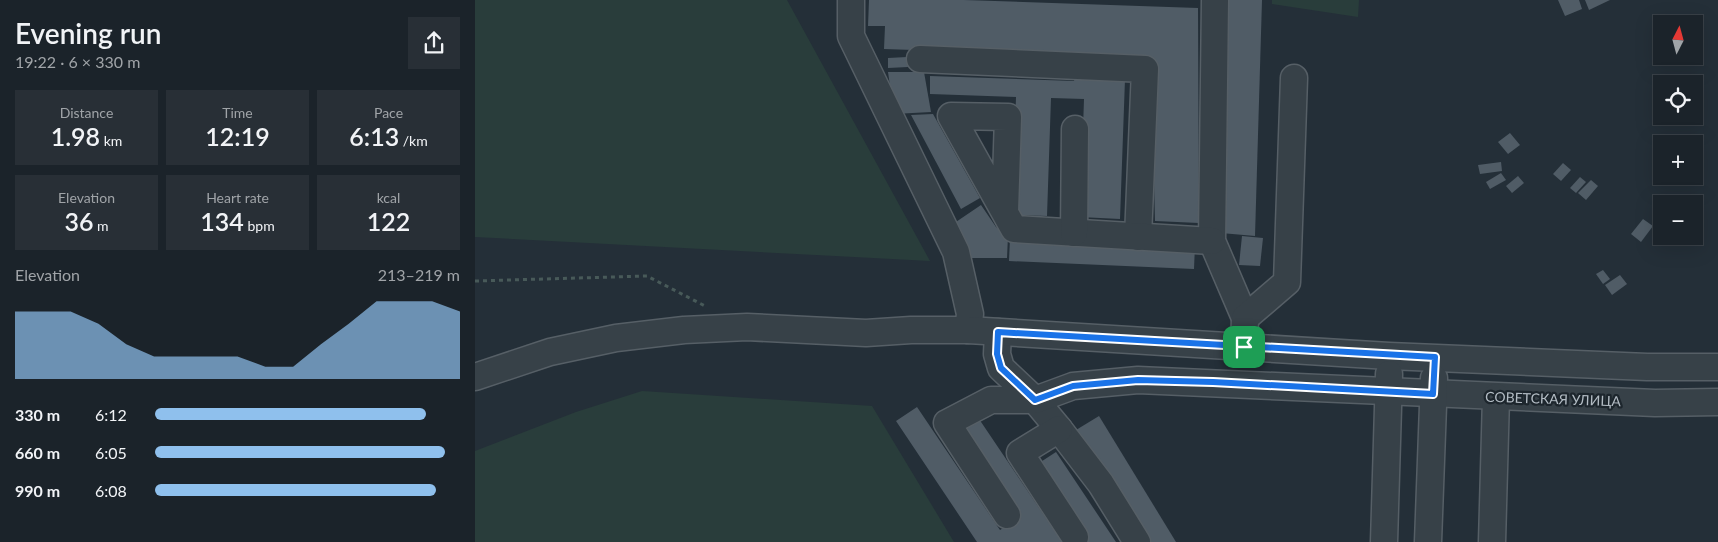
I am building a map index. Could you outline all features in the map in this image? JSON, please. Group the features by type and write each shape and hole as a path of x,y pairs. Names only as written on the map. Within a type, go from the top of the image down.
{"street":[{"path":"851,0 851,36 955,252 970,314 968,330"},
{"path":"1215,0 1213,241 1245,318 1244,347"},
{"path":"920,59 1145,69 1138,237"},
{"path":"1245,318 1287,282 1294,78"},
{"path":"1074,233 1075,129"},
{"path":"1005,211 1014,229 1213,241"},
{"path":"475,377 549,352 616,338 684,330 747,328 867,333 911,330 968,330 1389,356 1647,367 1718,367"},
{"path":"998,332 997,354 1001,368 1035,400 1059,429 1101,484 1137,542"},
{"path":"1385,542 1389,356"},
{"path":"1428,542 1435,357"},
{"name":"СОВЕТСКАЯ УЛИЦА","path":"1035,400 1073,386 1138,380 1213,382 1496,397 1655,403 1718,402"},
{"path":"1492,542 1496,397"},
{"path":"1007,515 947,423 991,400 1035,400"},
{"path":"1059,429 1020,453 1075,537"}],"path":[{"path":"475,281 647,276 713,310"}],"green space":[{"path":"475,0 787,0 930,261 475,237"},
{"path":"1272,0 1359,0 1358,17 1272,4"},
{"path":"642,391 872,406 954,542 475,542 475,451 576,412"}],"building":[{"path":"869,0 964,0 1198,8 1199,223 1155,221 1151,58 884,49 885,26 868,26"},
{"path":"1226,0 1262,0 1255,236 1221,233"},
{"path":"1558,0 1579,0 1582,9 1565,16"},
{"path":"1585,0 1610,0 1589,10"},
{"path":"907,57 908,67 888,68 888,58"},
{"path":"888,72 924,72 931,112 894,114"},
{"path":"930,76 1074,81 1075,77 1125,79 1120,219 1080,217 1084,99 1051,98 1047,216 1012,215 1016,97 930,94"},
{"path":"933,114 980,198 961,209 911,115"},
{"path":"1510,133 1520,145 1508,154 1498,142"},
{"path":"1501,162 1502,171 1480,174 1478,165"},
{"path":"1563,163 1571,170 1561,181 1553,174"},
{"path":"1501,173 1506,180 1490,189 1486,182"},
{"path":"1518,176 1524,183 1512,193 1506,186"},
{"path":"1580,177 1586,182 1576,193 1570,188"},
{"path":"1591,180 1598,186 1586,200 1578,193"},
{"path":"981,205 996,227 1008,236 1007,258 971,258 950,226"},
{"path":"1643,219 1653,226 1641,242 1631,234"},
{"path":"1242,236 1263,238 1260,266 1239,265"},
{"path":"1010,238 1195,245 1194,269 1009,261"},
{"path":"1603,270 1610,279 1603,284 1596,274"},
{"path":"1620,275 1627,284 1612,295 1605,285"},
{"path":"917,407 1000,530 1019,518 957,425 975,413 1062,542 977,542 896,421"},
{"path":"1099,416 1176,542 1150,542 1076,430"},
{"path":"1056,452 1116,542 1071,542 1036,465"}],"route":[{"path":"998,332 1244,347 1435,357 1433,394 1213,382 1138,380 1073,386 1035,400 1001,368 997,354 998,332"}]}
